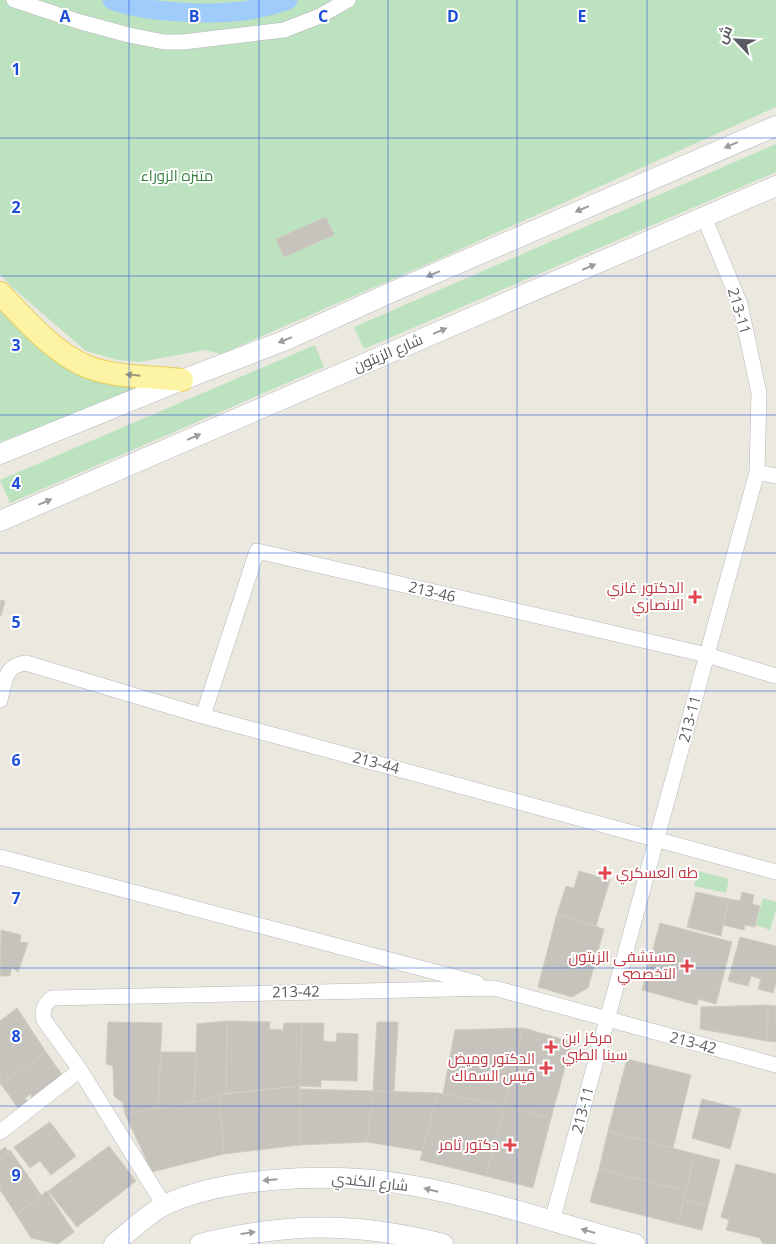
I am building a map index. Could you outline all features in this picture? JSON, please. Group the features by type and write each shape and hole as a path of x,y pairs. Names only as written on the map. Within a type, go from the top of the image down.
{"main road":[{"path":"0,454 286,340 392,292 776,126"},
{"name":"شارع الزيتون","path":"0,521 776,186"},
{"path":"0,293 35,330 69,356 90,368 107,372 182,380"},
{"name":"شارع الكندي","path":"114,1244 164,1205 210,1189 253,1181 308,1177 360,1179 415,1186 552,1221 628,1243"},
{"path":"200,1244 235,1235 286,1228 346,1227 392,1232 443,1244"}],"street":[{"path":"14,0 77,21 164,42 183,42 284,30 320,16 348,0"},
{"name":"213-11","path":"552,1221 757,472 759,393 740,304 704,217"},
{"path":"757,472 776,476"},
{"name":"213-46","path":"203,716 257,551 707,655 776,676"},
{"name":"213-44","path":"0,700 8,670 16,664 26,663 203,716 776,872"},
{"path":"0,857 494,988"},
{"name":"213-42","path":"164,1205 80,1070 44,1020 42,1013 44,1007 52,998 494,988 776,1065"},
{"path":"0,1132 80,1070"}],"green space":[{"name":"متنزه الزوراء","path":"0,0 776,0 776,107 432,262 221,354 205,350 139,362 118,360 86,351 13,288 0,274"},
{"path":"776,144 776,172 364,349 354,327"},
{"path":"0,305 141,386 128,395 0,442"},
{"path":"315,345 324,367 10,503 0,480"},
{"path":"698,871 729,879 726,893 694,886"},
{"path":"763,898 776,902 770,930 756,925"}],"building":[{"path":"326,217 334,235 284,257 276,239"},
{"path":"0,600 5,601 1,616 0,616"},
{"path":"579,871 610,880 596,926 557,914 566,886 574,888"},
{"path":"696,892 729,899 721,936 687,927"},
{"path":"742,892 754,895 752,904 760,906 755,927 745,925 744,930 723,925 729,899 740,901"},
{"path":"557,914 604,929 588,988 572,997 538,987"},
{"name":"مستشفى الزيتون التخصصي","path":"660,923 732,942 716,1004 698,999 697,1005 642,990"},
{"path":"1,930 21,935 20,942 28,943 18,972 12,967 10,976 0,976"},
{"path":"740,937 776,946 776,983 773,993 758,989 761,979 751,976 748,986 728,981"},
{"path":"768,1005 776,1006 776,1042 767,1041"},
{"path":"768,1005 767,1041 700,1029 701,1007"},
{"path":"17,1008 46,1052 0,1085 0,1021"},
{"path":"227,1021 226,1093 194,1102 197,1024"},
{"path":"227,1021 270,1022 269,1029 283,1030 284,1023 302,1023 300,1086 226,1093"},
{"path":"108,1022 162,1023 158,1108 125,1114 123,1103 114,1096 113,1066 106,1064"},
{"path":"377,1022 398,1022 394,1092 373,1091"},
{"path":"302,1023 324,1023 323,1041 336,1042 337,1033 358,1034 357,1081 321,1080 321,1087 300,1086"},
{"path":"523,1028 504,1106 443,1094 455,1030"},
{"path":"523,1028 572,1042 551,1118 504,1106"},
{"path":"46,1052 63,1076 32,1098 30,1094 25,1098 28,1102 18,1108 1,1084"},
{"path":"161,1052 196,1052 194,1102 158,1108"},
{"path":"627,1059 691,1075 673,1148 608,1131"},
{"path":"300,1086 300,1145 224,1154 219,1095"},
{"path":"300,1089 373,1091 367,1142 300,1145"},
{"path":"373,1091 438,1093 422,1151 367,1142"},
{"path":"438,1093 504,1106 486,1176 420,1160"},
{"path":"219,1095 224,1154 152,1172 125,1114 194,1102"},
{"path":"702,1099 741,1109 730,1149 692,1138"},
{"path":"504,1106 551,1118 533,1188 486,1176"},
{"path":"50,1122 76,1156 51,1175 40,1161 30,1168 14,1147"},
{"path":"608,1131 695,1154 686,1191 599,1169"},
{"path":"109,1146 136,1181 77,1227 48,1191"},
{"path":"5,1147 9,1152 0,1158 0,1151"},
{"path":"10,1150 42,1196 16,1214 0,1190 0,1158"},
{"path":"695,1154 720,1160 708,1206 684,1200"},
{"path":"736,1164 776,1174 776,1244 763,1244 760,1238 726,1230 729,1220 721,1217"},
{"path":"599,1169 686,1191 677,1224 590,1202"},
{"path":"47,1191 74,1232 58,1244 31,1238 16,1214"},
{"path":"684,1200 708,1206 702,1230 677,1224"}],"waterway":[{"path":"112,0 141,8 176,12 212,13 249,10 288,0"}],"place":[{"name":"الدكتور غازي الانصاري","path":"695,597"},
{"name":"طه العسكري","path":"605,873"},
{"name":"مستشفى الزيتون التخصصي","path":"687,966"},
{"name":"مركز ابن سينا الطبي","path":"551,1047"},
{"name":"الدكتور وميض قيس السماك","path":"546,1068"},
{"name":"دكتور ثامر","path":"510,1145"}]}
